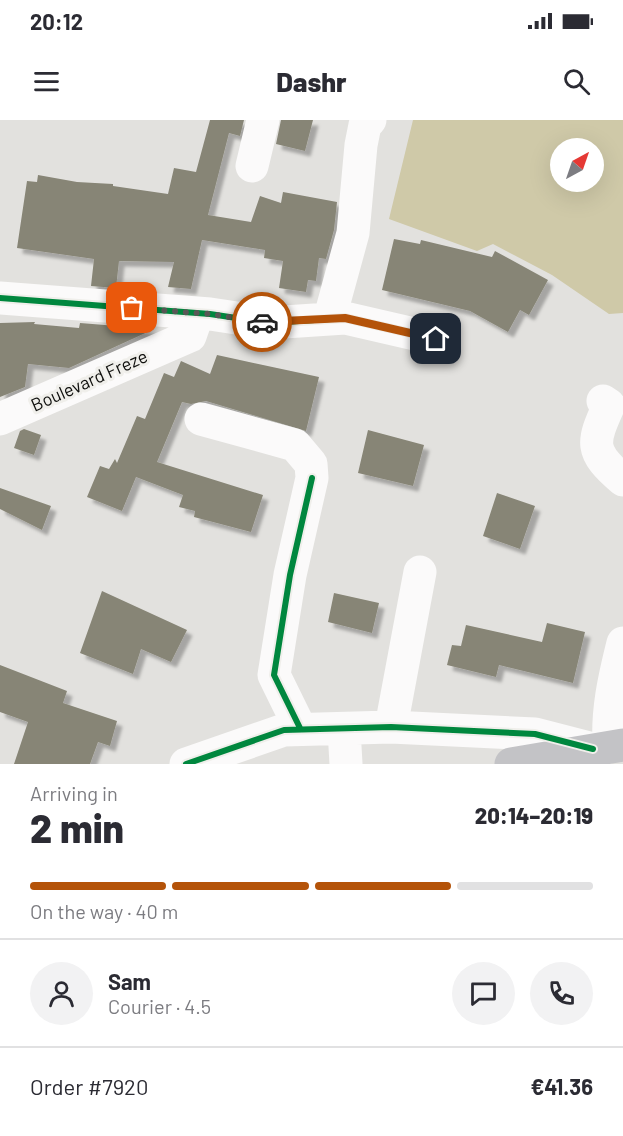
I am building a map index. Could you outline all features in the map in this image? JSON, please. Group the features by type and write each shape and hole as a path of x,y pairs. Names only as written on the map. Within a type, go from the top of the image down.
{"main road":[{"path":"511,764 608,747"}],"street":[{"path":"252,166 263,120"},
{"path":"330,317 353,233 361,145 365,125 370,120"},
{"path":"0,298 198,313 269,323 330,317 391,326 436,339"},
{"name":"Boulevard Freze","path":"0,419 190,336 198,313"},
{"path":"603,401 609,405 597,438 597,450 602,460 623,480"},
{"path":"201,419 295,445 311,464 312,478 291,575 274,675 300,728"},
{"path":"391,727 420,572"},
{"path":"186,764 284,730 300,728 391,727 535,734 608,747 607,718 610,691 623,643"},
{"path":"344,729 345,764"}],"shaded area":[{"path":"413,120 623,120 623,313 609,314 552,275 493,244 477,251 389,219"}],"building":[{"path":"210,120 244,120 240,136 229,133 208,215 251,222 260,196 281,203 283,192 337,202 334,230 326,259 319,258 316,281 308,280 306,292 279,288 283,261 264,258 265,250 202,240 191,289 168,287 174,262 119,261 116,288 91,286 94,259 17,248 27,181 37,182 38,175 77,182 113,184 113,186 168,194 174,168 196,172"},
{"path":"281,120 313,120 305,151 276,144"},
{"path":"394,239 420,244 421,240 492,257 495,251 548,280 529,315 520,310 508,332 470,311 382,290"},
{"path":"35,322 34,324 79,328 80,323 154,329 69,368 28,364 25,387 0,397 0,323"},
{"path":"217,355 319,377 306,431 206,401 191,404 182,402 157,462 263,495 251,532 194,517 195,511 179,507 183,495 136,477 122,511 87,497 100,466 109,469 115,459 117,463 137,416 145,419 164,373 174,377 181,361 210,374"},
{"path":"24,429 41,435 34,455 14,448 20,431"},
{"path":"368,430 424,445 413,486 358,473"},
{"path":"0,488 51,506 42,530 0,509"},
{"path":"497,493 535,506 520,549 483,536"},
{"path":"102,591 187,630 171,662 141,649 133,674 80,653"},
{"path":"334,593 379,603 372,633 328,622"},
{"path":"547,623 585,632 573,683 499,665 496,677 447,665 452,645 461,646 466,625 542,642"},
{"path":"0,665 67,691 63,703 117,721 110,746 98,742 90,764 14,764 28,722 0,712"}],"cycle path":[{"path":"0,298 210,314 269,323 345,318 436,339"},
{"path":"300,728 274,675 290,575 312,478"},
{"path":"186,764 284,730 391,727 535,734 593,749"}],"way so far":[{"path":"132,308 210,314 262,322"}],"route":[{"path":"262,322 345,318 391,326 436,339"}]}
